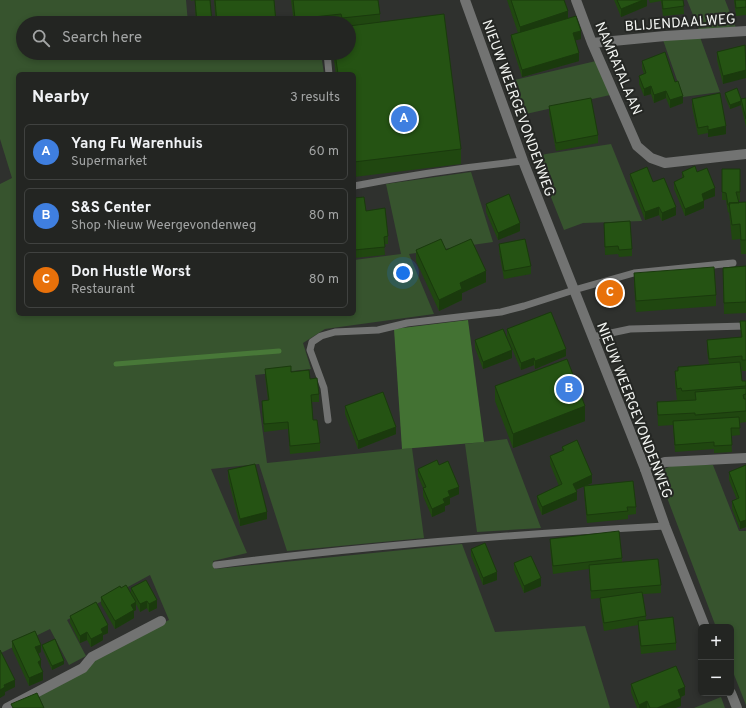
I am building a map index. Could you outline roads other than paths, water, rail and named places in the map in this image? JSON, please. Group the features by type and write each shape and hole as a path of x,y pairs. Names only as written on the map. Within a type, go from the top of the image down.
{"street":[{"name":"NIEUW WEERGEVONDENWEG","path":"465,0 522,161 645,469 665,526 704,624"},
{"name":"NAMRATALAAN","path":"576,0 592,43 637,146 651,158 665,163 746,154"},
{"name":"BLIJENDAALWEG","path":"592,43 664,36 746,31"},
{"path":"645,469 665,462 746,458"},
{"path":"7,708 83,668 92,657 160,621"},
{"path":"732,696 737,708"}],"lane":[{"path":"327,60 329,72"},
{"path":"356,186 399,178 522,161"},
{"path":"328,420 324,388 310,350 312,342 321,336 336,332 378,330 407,322 501,312 634,273 733,263"},
{"path":"592,337 630,329 746,326"},
{"path":"216,565 426,543 665,526"}],"waterway":[{"path":"116,364 279,351"}],"place":[{"name":"Yang Fu Warenhuis","path":"404,119"},
{"name":"Don Hustle Worst","path":"610,293"},
{"name":"S&S Center","path":"569,389"}]}
